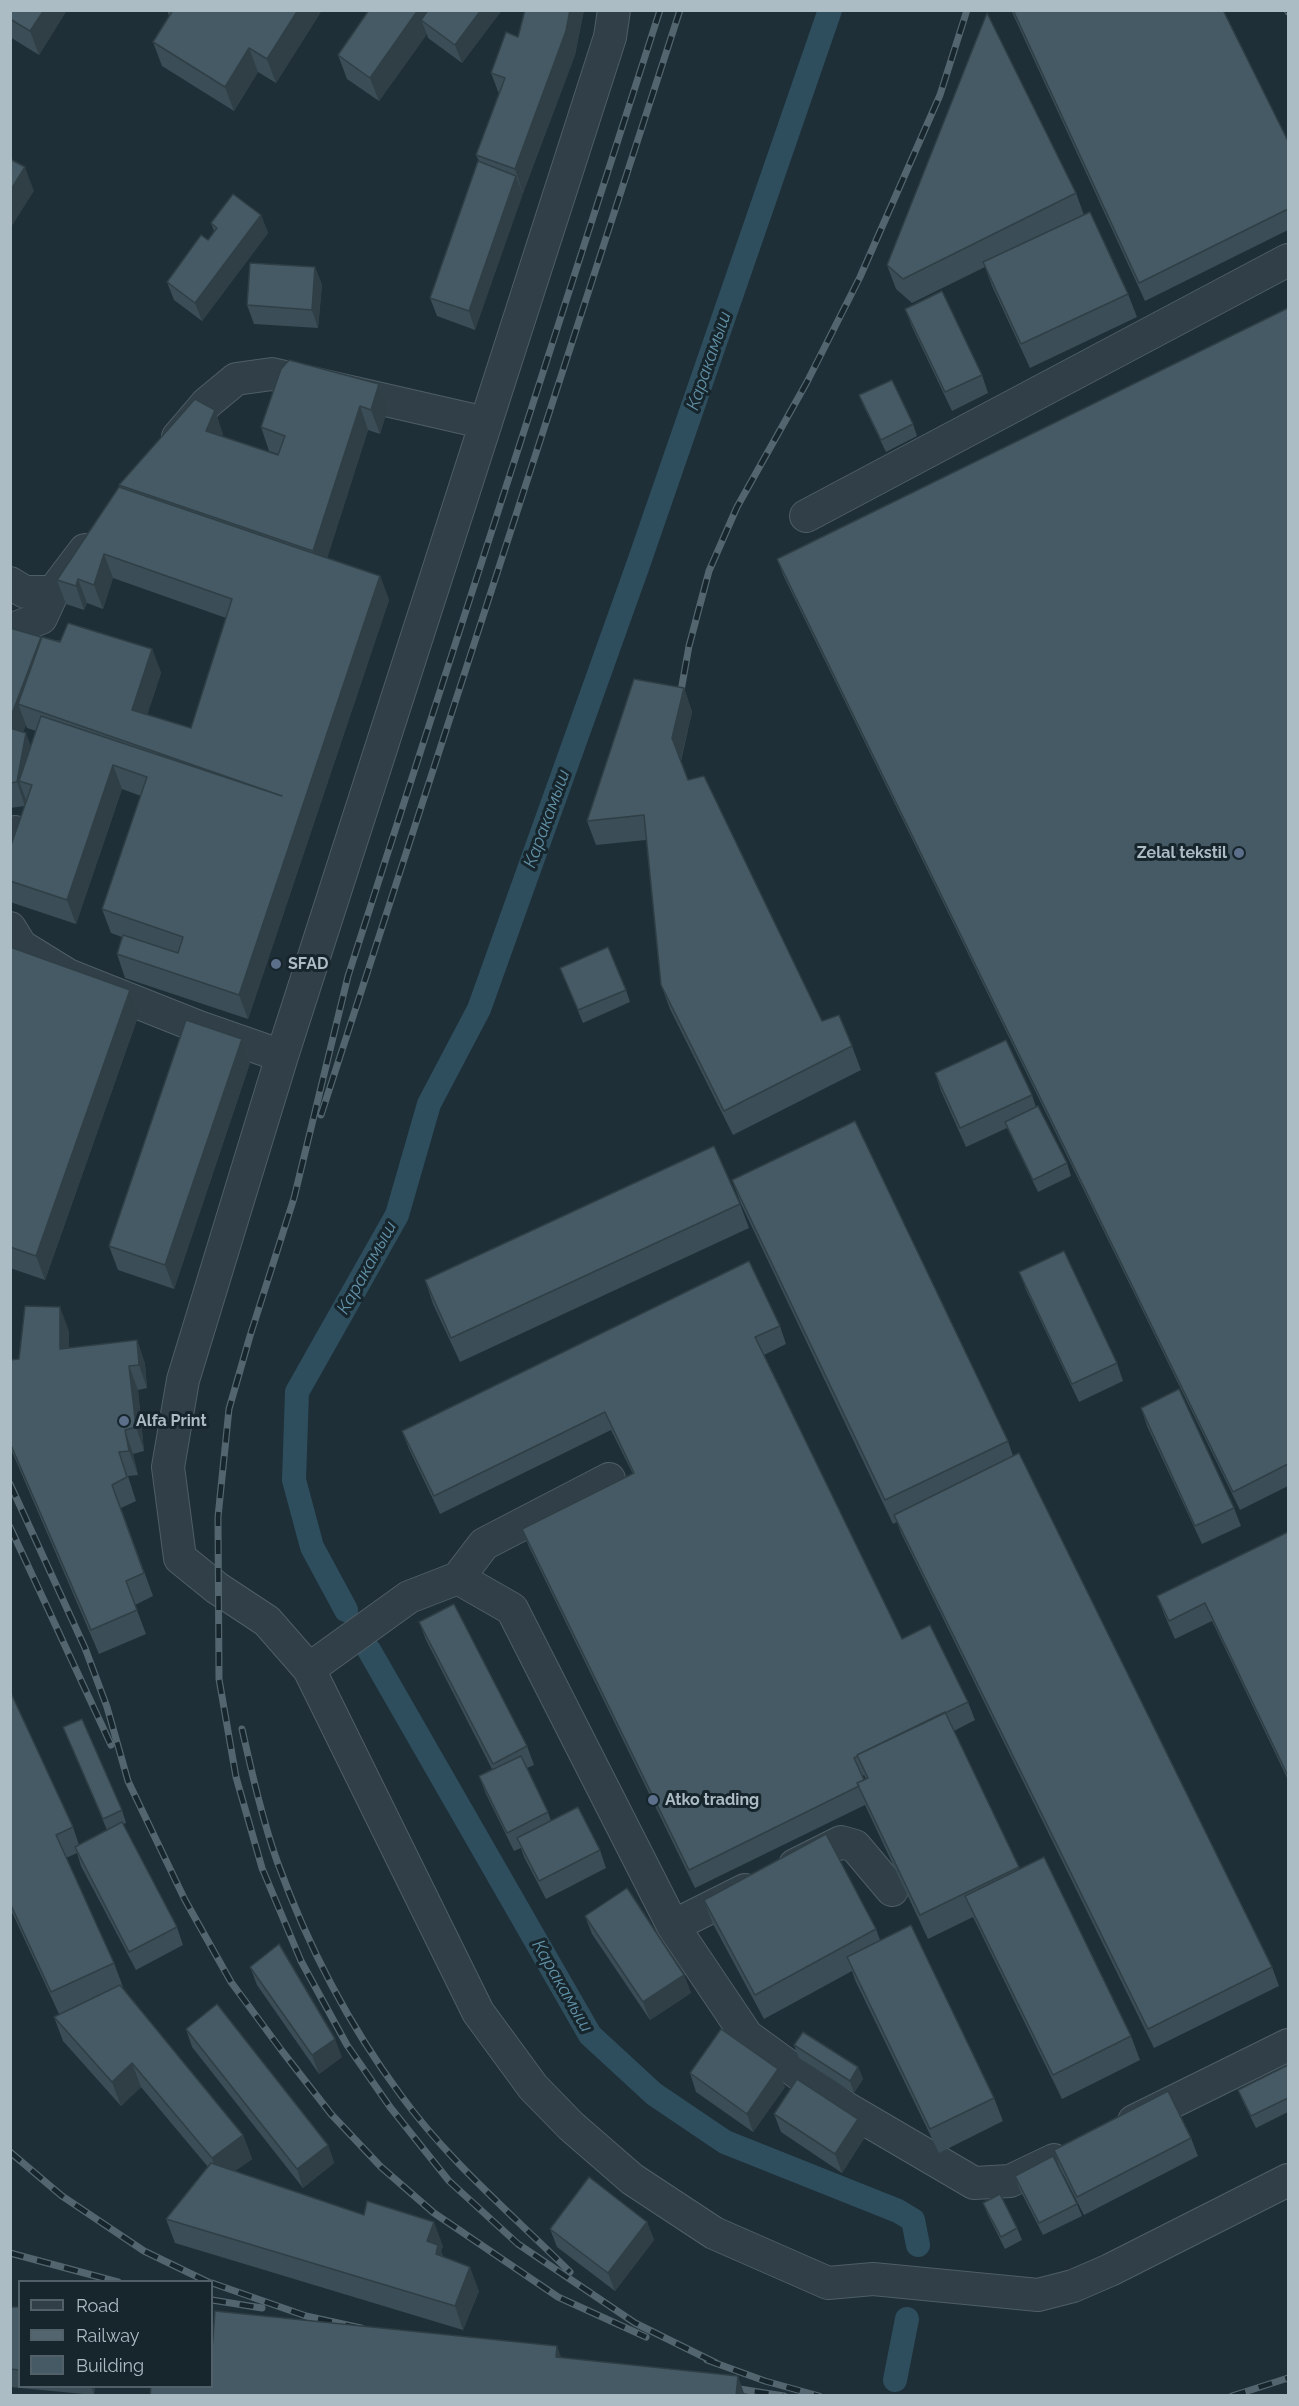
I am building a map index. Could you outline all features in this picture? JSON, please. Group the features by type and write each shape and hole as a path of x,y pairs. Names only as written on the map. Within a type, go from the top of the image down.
{"street":[{"path":"614,10 610,37 282,1056 183,1380 168,1467 180,1558 217,1588 267,1621 309,1669 478,2012 533,2087 571,2126 632,2179 714,2233 828,2283 873,2279 1038,2295 1073,2286 1110,2270 1288,2180"},
{"path":"806,516 1288,260"},
{"path":"162,457 207,403 236,379 272,374 486,423"},
{"path":"10,630 41,618 53,592 102,530"},
{"path":"10,583 25,592 53,592"},
{"path":"14,943 68,975 199,1027 282,1056"},
{"path":"309,1669 408,1597 458,1578 484,1544 609,1479"},
{"path":"458,1578 513,1609 673,1926 747,2036 846,2108 974,2184 1010,2181 1288,2046"},
{"path":"673,1926 841,1842 855,1846 892,1890"}],"building":[{"path":"10,10 44,10 30,31 10,19"},
{"path":"173,10 298,10 267,59 249,48 225,87 153,42"},
{"path":"369,10 418,10 370,78 338,55"},
{"path":"428,10 481,10 455,45 421,20"},
{"path":"525,10 570,10 566,31 515,169 476,155 505,78 491,73 506,32 518,37"},
{"path":"1013,10 1223,10 1288,141 1288,209 1139,283"},
{"path":"987,13 1076,193 903,279 887,265"},
{"path":"10,159 25,167 10,191"},
{"path":"478,161 516,176 469,311 430,298"},
{"path":"233,194 261,215 195,303 167,282 201,235 208,240 217,228 211,223"},
{"path":"1090,212 1128,294 1021,344 983,262"},
{"path":"250,263 315,267 312,310 247,305"},
{"path":"942,291 982,375 945,392 905,309"},
{"path":"1288,308 1288,1464 1233,1492 777,559"},
{"path":"289,360 379,384 371,410 360,406 313,551 119,485 195,399 215,410 206,431 278,455 285,436 261,427 281,369"},
{"path":"892,380 913,424 881,440 859,395"},
{"path":"119,487 380,576 239,995 117,954 123,935 178,953 183,937 102,909 147,777 113,765 67,900 10,881 10,848 32,785 19,781 41,716 282,796 18,704 42,637 60,642 68,623 152,649 132,710 191,728 232,599 104,554 94,585 78,579 76,586 57,580"},
{"path":"10,628 41,637 10,719"},
{"path":"634,679 684,688 672,738 688,780 704,776 822,1021 839,1015 852,1046 724,1111 661,985 644,815 587,821"},
{"path":"10,728 26,733 17,782 10,783"},
{"path":"10,947 130,990 36,1256 10,1247"},
{"path":"608,947 626,990 578,1010 560,968"},
{"path":"186,1020 242,1039 165,1265 109,1246"},
{"path":"1006,1040 1032,1095 960,1128 935,1073"},
{"path":"1038,1106 1067,1163 1033,1180 1005,1122"},
{"path":"855,1121 1008,1441 885,1500 732,1180"},
{"path":"714,1146 740,1204 451,1338 425,1280"},
{"path":"1064,1251 1117,1363 1072,1384 1019,1272"},
{"path":"749,1261 780,1326 755,1337 902,1639 930,1625 968,1702 857,1755 854,1758 864,1780 857,1783 859,1786 689,1870 522,1529 634,1473 605,1412 434,1496 402,1431"},
{"path":"25,1306 60,1307 60,1349 137,1340 139,1365 129,1366 136,1427 125,1430 129,1451 119,1452 127,1477 112,1485 144,1573 126,1581 137,1610 91,1630 10,1443 10,1360 19,1359"},
{"path":"1179,1389 1234,1508 1195,1526 1141,1408"},
{"path":"1019,1453 1272,1967 1148,2029 894,1515"},
{"path":"1288,1532 1288,1776 1205,1603 1169,1621 1157,1596"},
{"path":"454,1604 527,1746 493,1764 419,1622"},
{"path":"10,1691 73,1827 56,1835 114,1963 51,1992 10,1903"},
{"path":"945,1712 1019,1867 920,1915 857,1783 868,1778 857,1755"},
{"path":"82,1719 122,1810 103,1819 63,1727"},
{"path":"521,1756 548,1812 507,1833 479,1776"},
{"path":"578,1807 600,1850 539,1881 517,1838"},
{"path":"122,1822 177,1927 129,1952 75,1847"},
{"path":"826,1834 876,1929 755,1995 704,1900"},
{"path":"1044,1857 1131,2036 1053,2075 965,1896"},
{"path":"627,1888 684,1975 643,2002 585,1916"},
{"path":"911,1925 994,2098 930,2129 847,1957"},
{"path":"279,1944 335,2039 312,2055 250,1967"},
{"path":"120,1985 243,2135 212,2158 132,2063 112,2082 54,2017"},
{"path":"217,2004 328,2145 297,2169 186,2029"},
{"path":"721,2029 778,2069 747,2114 690,2073"},
{"path":"803,2032 858,2067 850,2081 794,2045"},
{"path":"1288,2065 1288,2098 1251,2116 1238,2090"},
{"path":"797,2079 858,2119 835,2154 774,2114"},
{"path":"1168,2091 1191,2138 1077,2197 1054,2150"},
{"path":"1053,2156 1077,2204 1039,2223 1015,2176"},
{"path":"211,2163 364,2215 367,2201 434,2222 427,2241 438,2245 436,2254 470,2267 455,2306 166,2219"},
{"path":"589,2177 647,2222 608,2273 550,2229"},
{"path":"1000,2194 1017,2228 1001,2237 983,2203"},
{"path":"10,2307 18,2307 18,2370 10,2369"},
{"path":"215,2311 557,2346 556,2357 738,2376 736,2396 150,2396 151,2388 213,2388"}],"waterway":[{"name":"Каракамыш","path":"346,1610 312,1547 294,1480 297,1392 397,1215 429,1104 479,1009 638,565 830,10"},
{"name":"Каракамыш","path":"369,1650 590,2035 654,2094 725,2142 898,2211 913,2220 918,2245"},
{"name":"Каракамыш","path":"895,2380 907,2319"}],"railway":[{"path":"660,10 348,976 294,1198 229,1409 218,1517 219,1679 236,1777 262,1868 301,1961 347,2045 390,2107 449,2181 518,2244 635,2323 716,2363"},
{"path":"321,1115 680,10"},
{"path":"679,702 689,646 709,571 737,507 807,382 860,277 940,95 967,10"},
{"path":"10,1484 85,1648 107,1707 128,1781 185,1900 231,1982 282,2051 331,2114 381,2167 434,2213 558,2297 646,2337"},
{"path":"10,1527 111,1745"},
{"path":"242,1729 267,1828 289,1892 315,1953 363,2040 400,2094 439,2142 570,2272"},
{"path":"10,2152 62,2196 144,2251 204,2280"},
{"path":"10,2253 111,2280"},
{"path":"213,2283 306,2316 361,2328"},
{"path":"213,2300 262,2308"},
{"path":"707,2360 765,2381 819,2396"},
{"path":"1232,2396 1288,2378"},
{"path":"727,2387 784,2396"}],"place":[{"name":"Zelal tekstil","path":"1239,853"},
{"name":"SFAD","path":"276,964"},
{"name":"Alfa Print","path":"124,1421"},
{"name":"Atko trading","path":"653,1800"}]}
